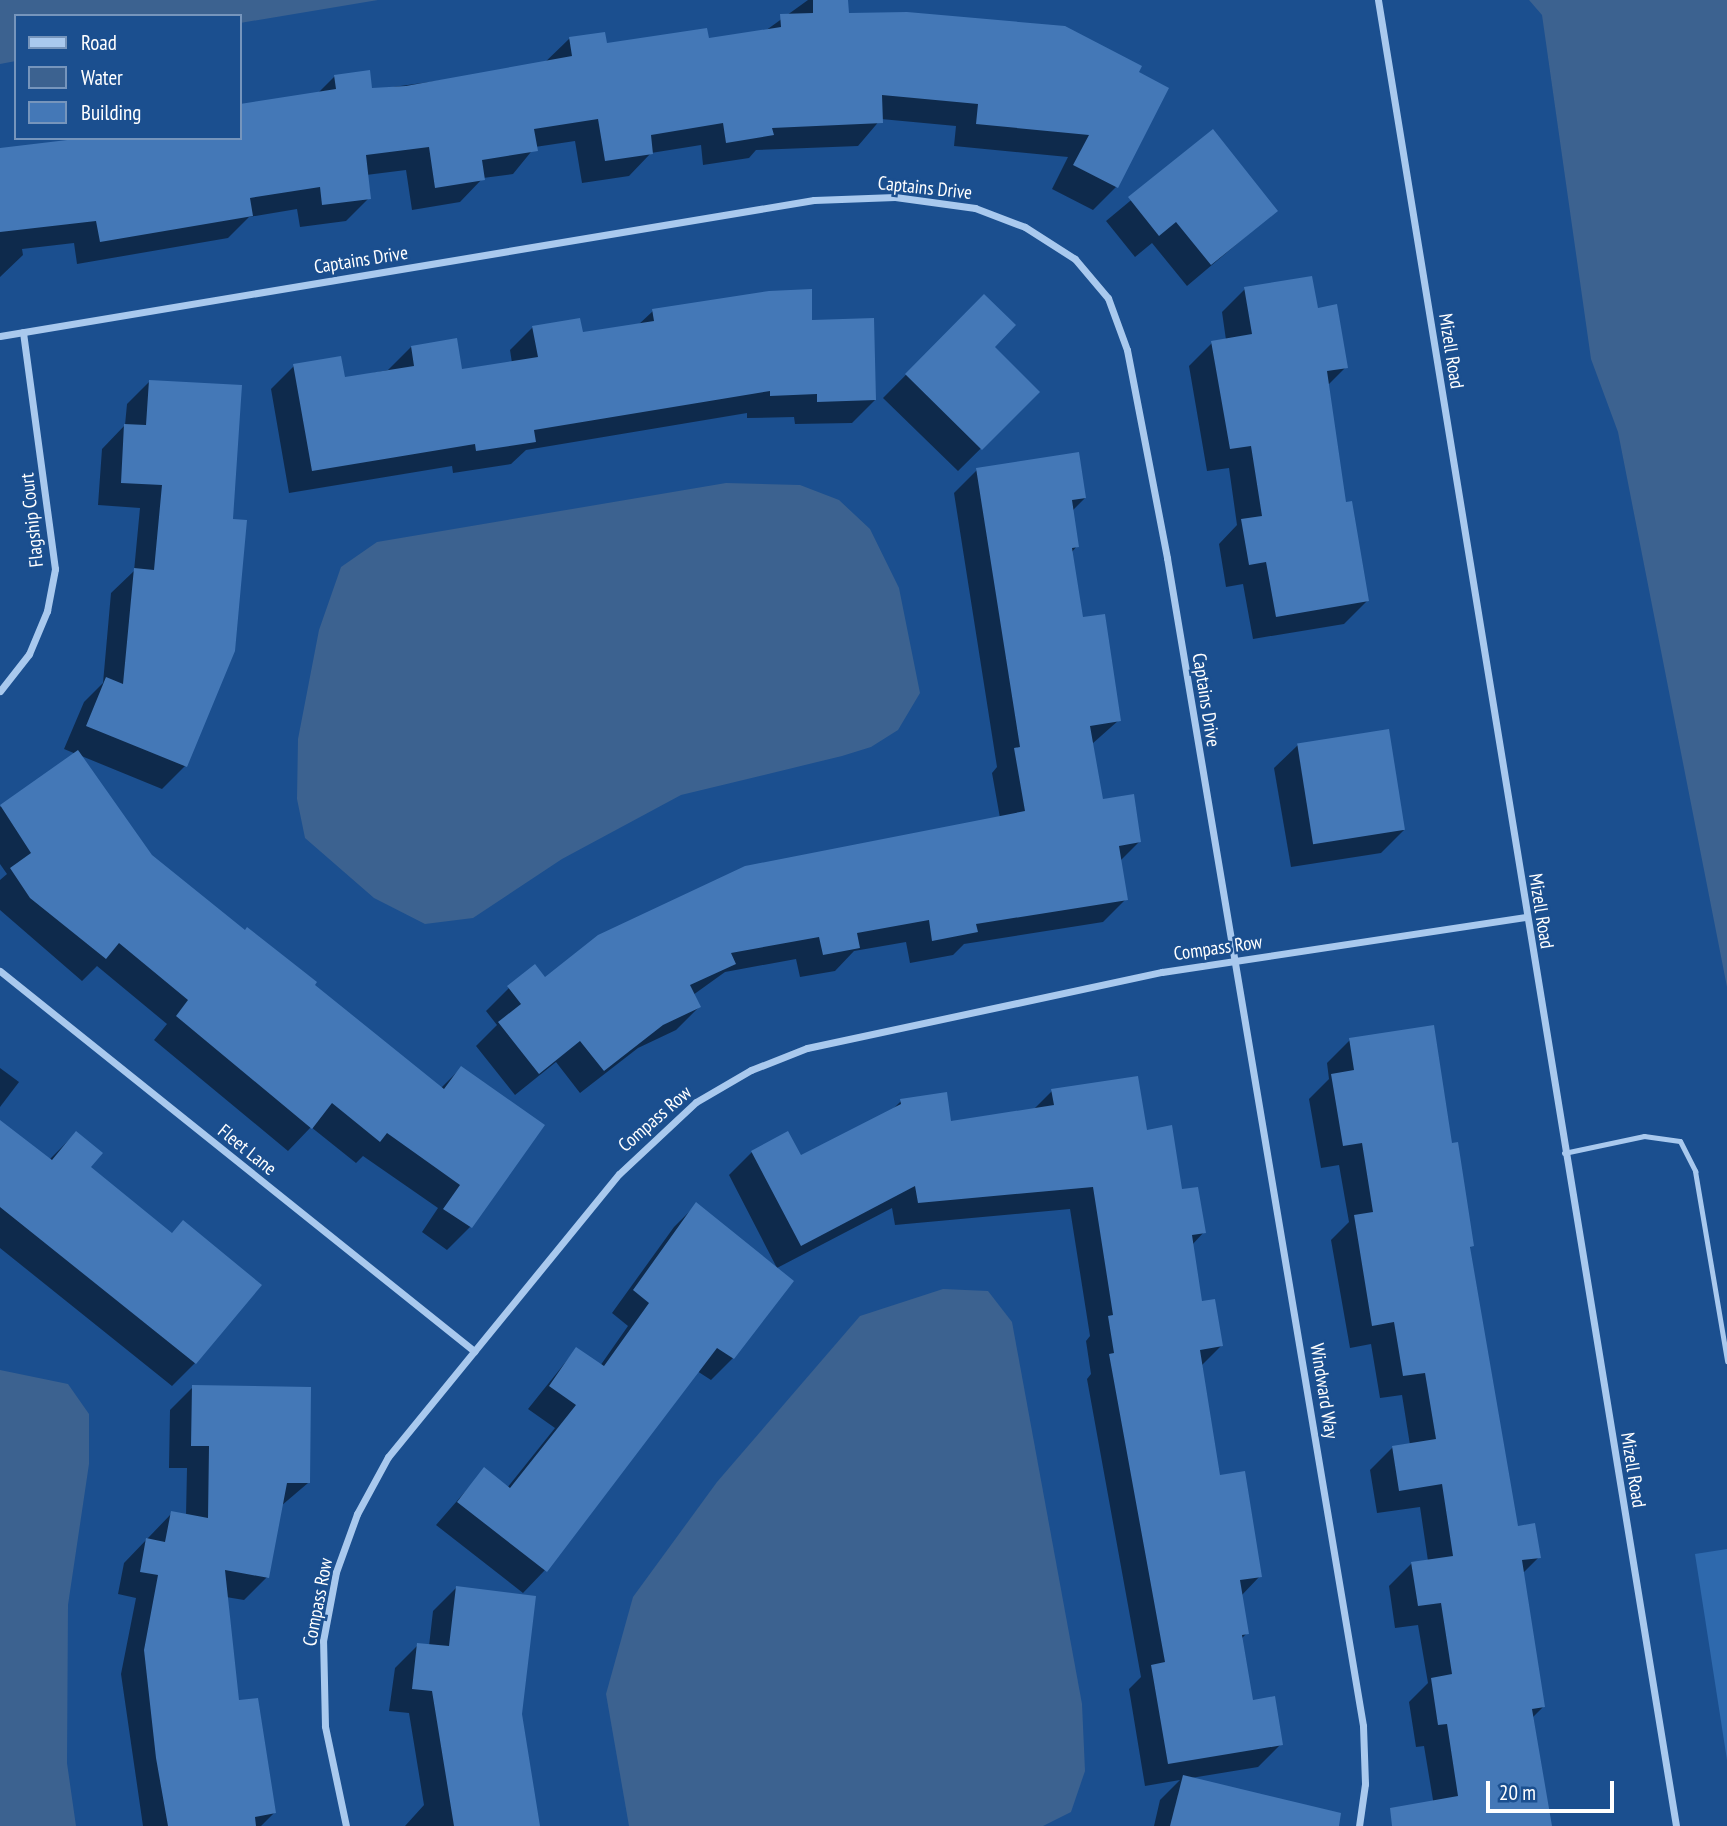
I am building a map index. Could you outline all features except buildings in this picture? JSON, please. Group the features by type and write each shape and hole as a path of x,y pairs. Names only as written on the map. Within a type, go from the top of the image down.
{"street":[{"name":"Mizell Road","path":"1378,0 1525,917 1676,1826"},
{"name":"Captains Drive","path":"0,336 814,200 894,197 975,208 1025,227 1075,260 1108,298 1127,350 1236,962"},
{"name":"Flagship Court","path":"0,691 29,654 47,611 55,569 23,332"},
{"name":"Compass Row","path":"346,1826 325,1726 323,1641 336,1572 357,1514 388,1457 474,1351 642,1148 696,1102 751,1070 807,1048 1162,972 1525,917"},
{"name":"Windward Way","path":"1236,962 1363,1726 1365,1784 1359,1826"},
{"name":"Fleet Lane","path":"0,971 474,1351"}],"lane":[{"path":"1564,1153 1644,1136 1681,1141 1695,1171 1727,1361"}],"shaded area":[{"path":"1727,1549 1727,1760 1695,1554"}],"water":[{"path":"0,0 378,0 242,23 242,14 14,14 14,61 0,64"},
{"path":"1529,0 1727,0 1727,987 1618,432 1591,359 1542,15"},
{"path":"726,483 800,485 839,500 870,529 899,588 920,693 898,730 871,747 842,756 681,795 562,859 473,918 425,924 374,898 305,838 297,799 298,739 319,630 341,567 377,542"},
{"path":"943,1289 988,1291 1012,1322 1082,1704 1085,1771 1071,1812 1043,1826 629,1826 606,1694 633,1597 717,1482 860,1316"},
{"path":"0,1370 68,1384 89,1414 89,1464 68,1605 67,1763 76,1826 0,1826"}]}
